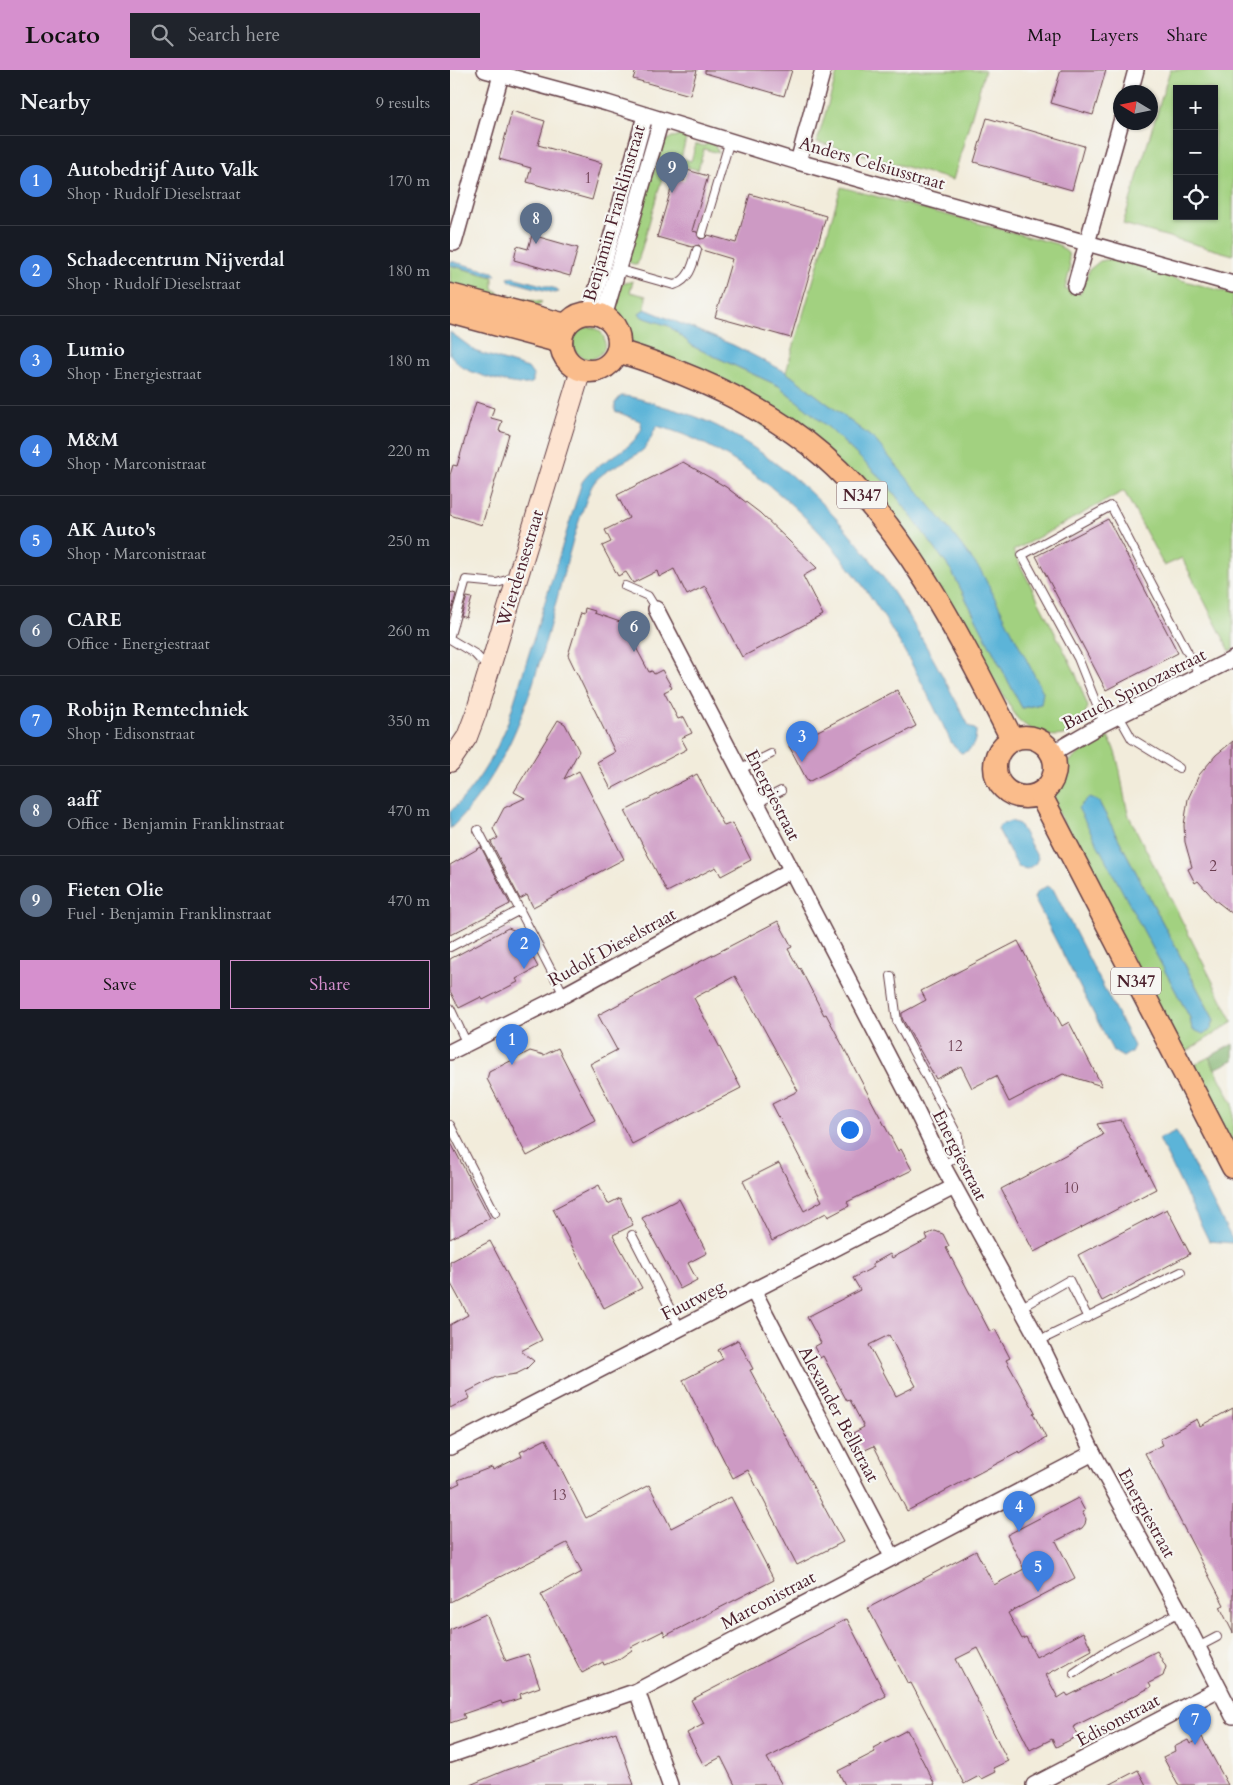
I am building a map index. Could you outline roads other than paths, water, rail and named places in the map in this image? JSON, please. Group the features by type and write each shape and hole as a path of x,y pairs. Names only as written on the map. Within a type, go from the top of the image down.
{"main road":[{"path":"450,295 564,333"},
{"path":"450,312 564,333"},
{"path":"579,315 597,315 616,330 619,342 618,351 609,364 602,369 581,370 566,359 564,333 579,315"},
{"name":"N347","path":"618,351 703,382 755,408 822,455 867,501 905,551 966,649 1012,739"},
{"path":"1020,737 1035,738 1048,746 1052,753 1055,760 1054,776 1051,783 1040,794 1026,798 1013,795 998,781 995,767 998,754 1012,739 1020,737"},
{"name":"N347","path":"1040,794 1233,1167"}],"street":[{"name":"Anders Celsiusstraat","path":"485,70 730,140 798,162 1233,284"},
{"path":"798,162 823,70"},
{"path":"1132,85 1136,70"},
{"path":"454,243 501,75"},
{"name":"Benjamin Franklinstraat","path":"597,315 645,116"},
{"name":"Benjamin Franklinstraat","path":"597,315 617,269 661,120"},
{"path":"1076,286 1086,243 1119,130"},
{"name":"Wierdensestraat","path":"450,762 467,737 581,370"},
{"name":"Energiestraat","path":"656,608 790,871 914,1106 943,1166 1039,1341 1092,1453 1180,1612 1233,1716"},
{"name":"Baruch Spinozastraat","path":"1052,753 1104,723 1233,659"},
{"name":"Rudolf Dieselstraat","path":"450,1052 564,995 790,871"},
{"name":"Fuutweg","path":"450,1447 954,1187"},
{"name":"Alexander Bellstraat","path":"753,1290 892,1556"},
{"name":"Marconistraat","path":"450,1755 637,1690 1092,1453"},
{"name":"Edisonstraat","path":"1034,1785 1219,1689"},
{"path":"637,1690 670,1785"}],"lane":[{"path":"702,234 730,140"},
{"path":"617,269 674,285 681,283 690,272 697,250"},
{"path":"1104,723 1078,658 1022,555 1111,506 1200,676"},
{"path":"450,635 466,580 498,583 518,577"},
{"path":"625,586 648,596 656,608"},
{"path":"450,639 475,654 489,670"},
{"path":"1119,716 1132,739 1179,768"},
{"path":"740,770 770,754"},
{"path":"757,803 781,791"},
{"path":"478,830 564,995"},
{"path":"450,947 520,910"},
{"path":"891,976 897,1021 958,1136 959,1155 943,1166"},
{"path":"450,1008 467,1044"},
{"path":"450,1125 495,1214"},
{"path":"632,1235 680,1328"},
{"path":"1039,1341 1181,1272"},
{"path":"1020,1308 1069,1280 1088,1318"},
{"path":"1074,1673 1111,1648 1180,1612"},
{"path":"1198,1647 1217,1637"}],"water":[{"path":"450,261 493,272 496,275 492,276 450,265"},
{"path":"512,277 557,289 559,292 555,293 510,281 508,278"},
{"path":"645,309 733,345 786,372 875,440 942,520 981,571 1043,692 1041,704 1022,708 951,570 888,485 829,428 779,386 694,347 669,326 642,317 639,313"},
{"path":"450,332 477,352 528,368 533,375 533,382 528,384 509,383 486,377 461,366 450,354"},
{"path":"621,396 639,399 682,412 707,421 729,432 763,454 799,482 830,512 858,543 906,612 969,726 976,730 971,748 961,753 952,744 892,630 869,594 816,529 785,499 740,464 694,439 657,426 644,449 606,471 590,490 575,533 538,668 523,712 504,754 480,794 450,829 450,812 482,773 506,728 582,482 596,467 630,444 642,428 640,421 615,411 615,403"},
{"path":"1089,797 1099,802 1214,1020 1211,1029 1203,1034 1192,1029 1190,1018 1078,808"},
{"path":"1011,821 1019,824 1038,858 1035,864 1027,869 1018,867 998,829 1000,825"},
{"path":"1047,886 1053,889 1134,1046 1131,1052 1123,1057 1113,1051 1034,898 1037,892"},
{"path":"1176,1131 1233,1243 1209,1241 1159,1139"}],"place":[{"name":"Fieten Olie","path":"672,193"},
{"name":"aaff","path":"536,244"},
{"name":"CARE","path":"634,652"},
{"name":"Lumio","path":"802,762"},
{"name":"Schadecentrum Nijverdal","path":"524,969"},
{"name":"Autobedrijf Auto Valk","path":"512,1065"},
{"name":"M&M","path":"1019,1532"},
{"name":"AK Auto's","path":"1038,1592"},
{"name":"Robijn Remtechniek","path":"1195,1745"}]}
